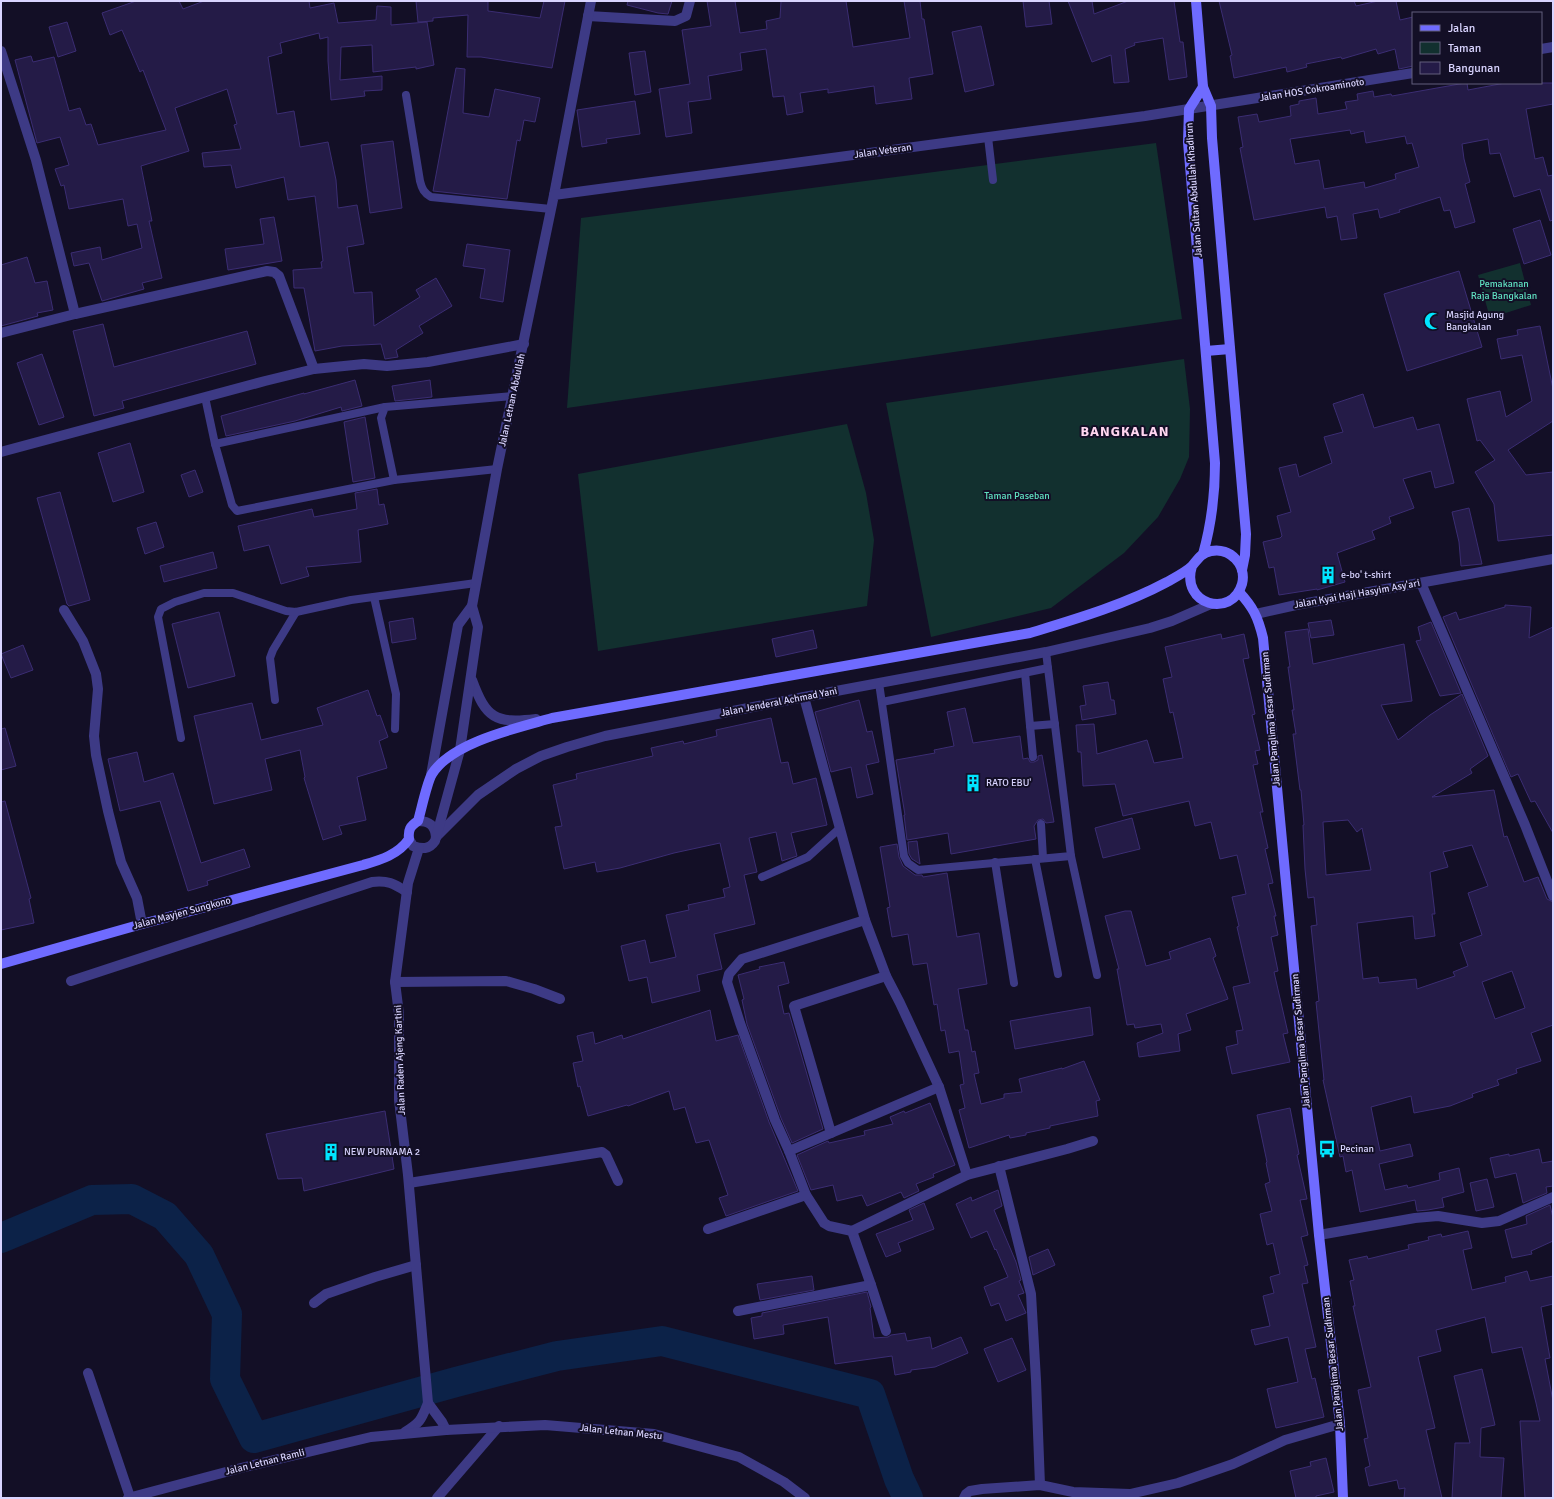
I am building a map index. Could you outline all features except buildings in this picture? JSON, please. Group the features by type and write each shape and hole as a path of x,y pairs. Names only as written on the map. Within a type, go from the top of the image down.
{"main road":[{"path":"1196,1 1203,87 1211,106 1212,138 1246,534 1245,555 1242,570"},
{"name":"Jalan Sultan Abdullah Khadirun","path":"1203,87 1189,109 1188,142 1215,463 1213,516 1203,554"},
{"path":"1206,351 1230,349"},
{"path":"1218,550 1226,552 1238,561 1242,570 1243,577 1239,592 1226,602 1211,604 1203,601 1192,589 1190,582 1192,566 1197,558 1203,554 1218,550"},
{"path":"409,839 408,831 412,825 418,821 431,775 444,760 460,750 512,729 552,718 1030,633 1079,618 1148,591 1167,582 1192,566"},
{"name":"Jalan Panglima Besar Sudirman","path":"1239,592 1249,602 1256,614 1263,638 1320,1235 1340,1424 1343,1498"},
{"name":"Jalan Mayjen Sungkono","path":"1,964 142,924 363,865 390,855 405,845 409,839"}],"street":[{"name":"Jalan Letnan Abdullah","path":"436,837 460,750 478,627 472,606 476,583 497,469 554,195 591,1"},
{"path":"588,16 675,21 686,16 690,1"},
{"path":"1542,49 1553,47"},
{"path":"1,51 36,160 75,314"},
{"name":"Jalan HOS Cokroaminoto","path":"1211,106 1412,73"},
{"name":"Jalan Veteran","path":"554,195 1211,106"},
{"path":"1,333 75,314 267,271 274,272 279,276 314,369"},
{"path":"1,452 314,369 364,364 387,366 428,362 524,344"},
{"name":"Jalan Kyai Haji Hasyim Asy'ari","path":"1256,614 1296,605 1553,559"},
{"path":"1421,583 1525,825 1553,896"},
{"name":"Jalan Jenderal Achmad Yani","path":"436,837 478,795 516,769 541,756 567,746 605,736 1046,652 1150,628 1172,621 1211,604"},
{"name":"Jalan Letnan Abdullah","path":"431,775 458,625 472,606"},
{"path":"64,610 83,640 96,674 98,689 94,736 96,755 120,855 137,898 142,924"},
{"path":"471,678 479,700 485,709 493,716 506,720 520,721 552,718"},
{"path":"804,697 866,920 886,976 939,1087 967,1174"},
{"path":"409,839 413,846 419,848 432,845 436,837 436,830 432,825 426,821 418,821"},
{"name":"Jalan Raden Ajeng Kartini","path":"419,848 407,892 395,982 400,1014 399,1100 409,1183 427,1401"},
{"path":"71,981 372,882 391,882 407,892"},
{"path":"866,920 742,959 735,966 727,979 740,1023 775,1120 806,1195 824,1223 829,1226 852,1231 967,1174 1093,1141"},
{"path":"831,1133 794,1006 886,976"},
{"path":"395,982 506,981 524,985 560,999"},
{"path":"789,1151 939,1087"},
{"path":"409,1183 602,1152 606,1155 618,1181"},
{"path":"999,1166 1031,1294 1040,1485"},
{"path":"708,1229 806,1195"},
{"path":"1320,1235 1416,1218 1438,1216 1482,1223 1499,1221 1553,1197"},
{"path":"852,1231 886,1332"},
{"path":"314,1303 326,1294 416,1265"},
{"path":"738,1311 871,1285"},
{"path":"88,1373 129,1498"},
{"path":"427,1401 446,1430"},
{"path":"403,1433 421,1420 427,1401"},
{"path":"964,1498 970,1491 1040,1485 1073,1492 1130,1494 1184,1481 1233,1464 1285,1440 1340,1424"},
{"name":"Jalan Letnan Mestu","path":"446,1430 500,1426 545,1425 654,1434 738,1457 784,1482 805,1498"},
{"path":"437,1498 500,1426"},
{"name":"Jalan Letnan Ramli","path":"129,1498 241,1468 363,1439 403,1433 446,1430"}],"lane":[{"path":"406,95 422,189 426,194 431,197 551,209"},
{"path":"988,137 993,180"},
{"path":"215,444 386,407 513,396"},
{"path":"205,397 215,444 232,505 237,511 394,480 497,469"},
{"path":"386,407 381,418 394,480"},
{"path":"181,738 158,617 161,609 175,602 204,593 233,593 286,611 296,612 351,600 476,583"},
{"path":"374,597 396,694 396,729"},
{"path":"275,700 270,658 273,650 296,612"},
{"path":"1046,652 1071,856 1097,975"},
{"path":"882,702 1048,668"},
{"path":"1025,673 1033,757"},
{"path":"880,683 904,856 908,863 918,870 1071,856"},
{"path":"1030,726 1055,724"},
{"path":"1041,824 1039,859 1058,974"},
{"path":"762,877 808,857 840,828"},
{"path":"995,862 1014,983"}],"green space":[{"path":"1156,143 1182,319 567,408 581,218"},
{"name":"Pemakanan Raja Bangkalan","path":"1520,263 1531,305 1490,318 1478,275"},
{"name":"Taman Paseban","path":"1184,359 1190,409 1189,457 1180,479 1158,517 1124,553 1051,608 931,637 886,403"},
{"path":"847,424 866,493 874,540 867,606 598,651 578,474"}],"waterway":[{"path":"1,1238 92,1200 132,1199 165,1216 199,1255 227,1314 225,1379 254,1438 456,1382 557,1356 662,1341 870,1394 899,1479 908,1498"}],"place":[{"name":"Masjid Agung Bangkalan","path":"1433,321"},
{"name":"e-bo' t-shirt","path":"1328,575"},
{"name":"RATO EBU'","path":"973,783"},
{"name":"Pecinan","path":"1327,1149"},
{"name":"NEW PURNAMA 2","path":"331,1152"}],"district":[{"name":"BANGKALAN","path":"1125,431"}]}
